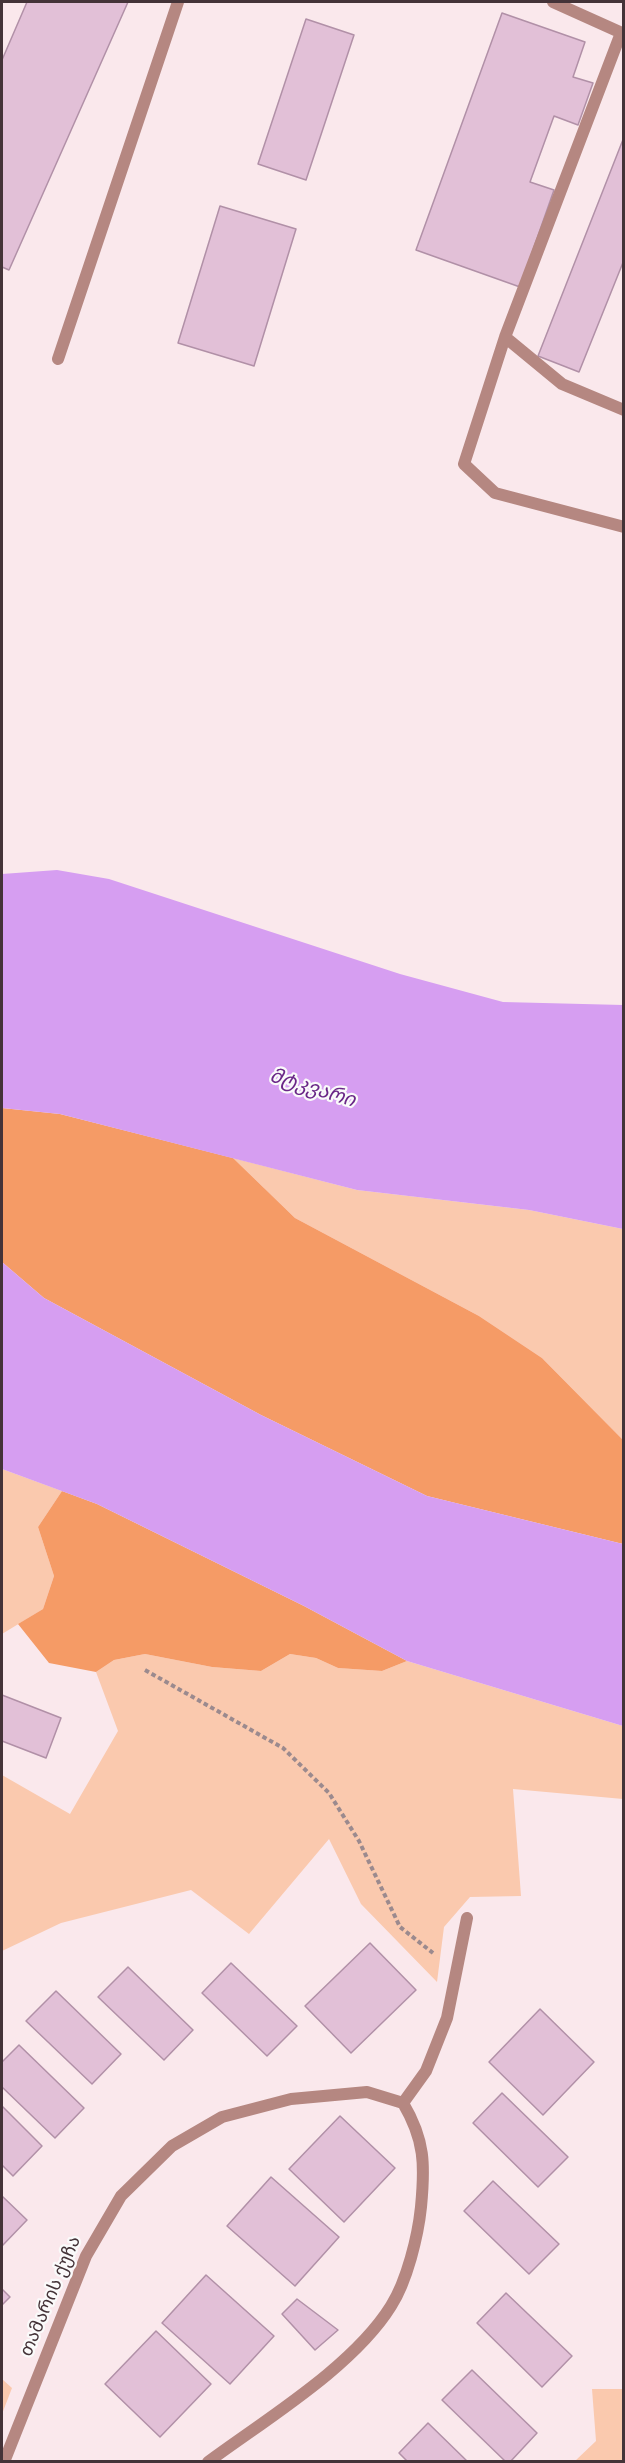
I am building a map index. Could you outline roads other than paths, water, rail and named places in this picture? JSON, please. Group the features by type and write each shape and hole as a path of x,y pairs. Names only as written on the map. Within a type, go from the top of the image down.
{"street":[{"path":"58,359 178,2"},
{"path":"554,2 622,34 505,337 464,464 495,493 624,527"},
{"path":"505,337 562,384 624,411"},
{"path":"208,2462 349,2357 392,2306 418,2237 425,2170 416,2125 403,2103 426,2071 447,2018 466,1918"},
{"name":"თამარის ქუჩა","path":"4,2462 86,2256 121,2196 172,2146 222,2117 291,2099 367,2092 403,2103"}],"water":[{"name":"მტკვარი","path":"57,870 109,879 400,974 503,1002 623,1005 623,1229 529,1210 357,1190 60,1114 2,1108 2,874"},
{"path":"2,1262 44,1298 261,1415 427,1496 623,1544 623,1726 407,1661 304,1606 97,1504 2,1469"}]}
